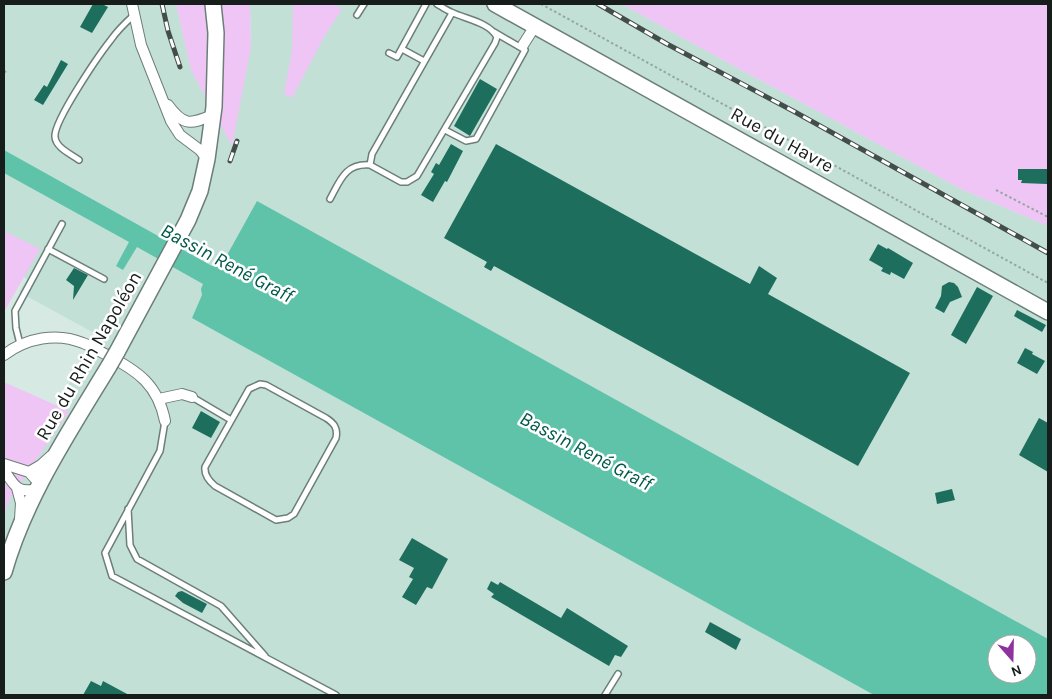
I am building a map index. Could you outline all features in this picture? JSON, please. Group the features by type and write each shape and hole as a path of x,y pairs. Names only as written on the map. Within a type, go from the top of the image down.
{"main road":[{"name":"Rue du Rhin Napoléon","path":"4,572 16,534 38,486 117,352 196,203 207,158 214,111 216,48 213,4"},
{"name":"Rue du Havre","path":"495,4 1048,312"}],"street":[{"path":"132,4 141,45 171,121 180,135 200,150 207,158"},
{"path":"522,46 535,26"},
{"path":"163,98 178,117 188,122 199,122 214,111"},
{"path":"4,356 20,344 36,340 55,337 83,343 124,363 138,373 159,399 165,421"},
{"path":"159,399 182,394 192,397"},
{"path":"29,472 42,465 60,446"},
{"path":"4,464 29,472 38,486 24,491 17,488"},
{"path":"4,470 17,488 21,510 16,534"}],"lane":[{"path":"358,15 364,4"},
{"path":"389,54 397,58 426,4"},
{"path":"437,4 452,13 465,16 522,46 525,50 476,139 466,141 445,130"},
{"path":"370,165 372,154 452,13"},
{"path":"79,160 59,146 55,138 55,130 76,92 109,42 134,15"},
{"path":"330,199 343,174 356,167 370,165 401,182 417,176 495,43 497,37 494,32"},
{"path":"402,49 424,61"},
{"path":"20,344 16,328 15,311 62,224"},
{"path":"48,249 104,279"},
{"path":"260,384 266,385 333,422 336,428 336,438 294,514 288,518 276,520 214,486 207,477 205,467 231,420 249,389 260,384"},
{"path":"192,397 231,420"},
{"path":"165,421 160,451 105,553 112,576 336,695"},
{"path":"128,509 130,545 137,559 221,606 269,660"},
{"path":"605,695 618,674"}],"path":[{"path":"541,4 1048,283"},
{"path":"4,71 8,73"},
{"path":"996,190 1048,217"}],"shaded area":[{"path":"4,4 176,4 191,70 251,47 250,4 622,4 961,189 1048,226 1048,695 4,695 4,517 8,502 29,456 96,334 19,292 27,279 4,265"},
{"path":"176,4 250,4 251,47 232,146 191,70"},
{"path":"293,4 332,4 342,9 324,37 292,98 284,94 292,50"},
{"path":"622,4 1048,4 1048,226 961,189"},
{"path":"4,231 40,249 4,312"},
{"path":"4,382 69,411 8,502 4,517"}],"water":[{"name":"Bassin René Graff","path":"4,150 212,266 215,261 226,257 257,201 1048,639 1048,695 874,695 192,318 202,295 201,289 203,284 137,247 123,270 116,266 129,242 4,173"}],"building":[{"path":"93,4 102,4 108,7 92,33 80,27"},
{"path":"61,60 68,64 43,105 34,100 44,85 47,87"},
{"path":"480,79 497,89 470,136 454,126"},
{"path":"451,144 463,151 447,182 445,181 433,202 421,195 434,174 431,172 436,163 439,165"},
{"path":"496,144 750,284 759,266 777,278 768,294 910,373 858,466 494,266 491,271 484,267 487,262 444,238"},
{"path":"1018,169 1047,169 1047,184 1021,183 1022,180 1018,180"},
{"path":"878,244 913,263 904,279 891,272 890,275 881,271 883,268 869,260"},
{"path":"74,268 88,275 73,300 74,286 66,280"},
{"path":"949,282 954,283 958,287 962,297 950,302 944,313 935,308 941,296 942,286"},
{"path":"977,287 993,296 966,344 951,335"},
{"path":"1017,310 1046,325 1042,332 1014,316"},
{"path":"1025,348 1045,361 1037,374 1017,363"},
{"path":"201,411 220,422 211,438 192,428"},
{"path":"1039,418 1048,423 1048,472 1019,455"},
{"path":"952,489 955,500 937,504 935,493"},
{"path":"412,538 448,559 432,589 427,587 416,605 402,597 413,579 409,577 414,568 399,560"},
{"path":"491,581 498,585 500,582 561,618 567,608 628,646 621,657 615,655 609,666 491,597 494,594 487,589"},
{"path":"182,591 207,604 202,613 183,603 175,596 178,592"},
{"path":"710,622 741,639 736,650 705,632"},
{"path":"91,681 101,686 103,681 129,695 83,695"}],"railway":[{"path":"162,4 168,31 180,67"},
{"path":"598,4 667,44 795,112 1048,253"},
{"path":"230,161 237,141"}]}
